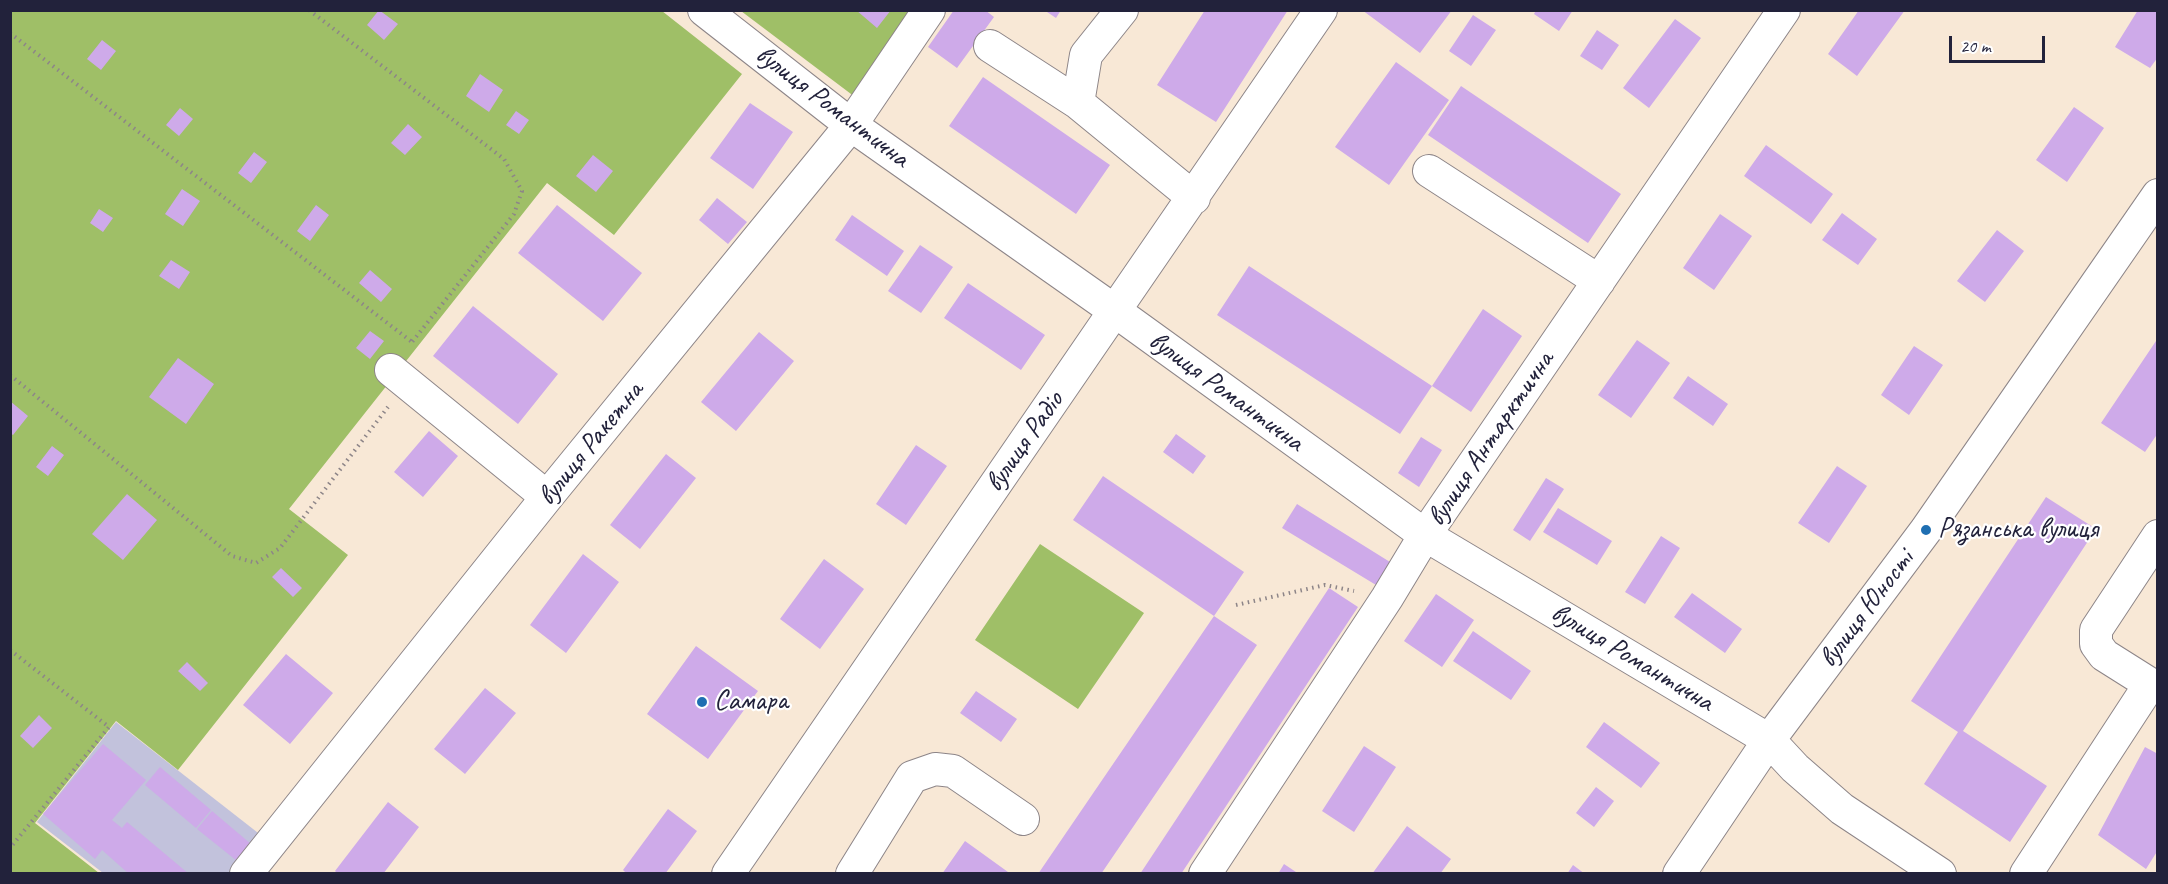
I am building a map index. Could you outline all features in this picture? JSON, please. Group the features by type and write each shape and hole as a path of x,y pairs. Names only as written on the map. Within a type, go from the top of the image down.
{"street":[{"name":"вулиця Романтична","path":"704,10 851,125 1115,311 1425,535 1769,740 1795,768 1842,809 1940,873"},
{"name":"вулиця Ракетна","path":"246,873 547,497 851,125 929,10"},
{"path":"1078,103 1086,55 1122,10"},
{"name":"вулиця Радіо","path":"728,873 1321,10"},
{"name":"вулиця Антарктична","path":"1205,873 1387,598 1425,535 1785,10"},
{"path":"990,46 1078,103 1194,198"},
{"path":"1429,171 1599,281"},
{"name":"вулиця Юності","path":"1679,873 1769,740 1926,530 2157,195"},
{"path":"399,376 547,497"},
{"path":"2026,873 2154,686 2104,656 2096,644 2096,630 2157,536"},
{"path":"852,873 912,777 935,768 953,771 1023,819"}],"path":[{"path":"10,33 412,342 514,214 522,191 504,159 309,10"},
{"path":"10,375 232,556 256,563 280,548 399,376"},
{"path":"1236,605 1325,585 1387,598"},
{"path":"10,650 109,727 10,848"}],"shaded area":[{"path":"116,722 262,836 233,873 103,873 37,822"}],"green space":[{"path":"10,11 662,11 742,74 614,235 547,183 289,509 348,555 178,770 116,721 35,823 99,873 11,873"},
{"path":"741,11 913,11 855,97"},
{"path":"1040,544 1144,613 1078,709 975,640"}],"building":[{"path":"379,10 398,24 384,40 367,25"},
{"path":"856,10 891,10 877,28"},
{"path":"954,10 985,10 994,17 957,68 928,47"},
{"path":"1044,10 1061,10 1056,18"},
{"path":"1205,10 1288,10 1216,122 1157,85"},
{"path":"1362,10 1452,10 1420,53"},
{"path":"1536,10 1573,10 1559,31 1534,14"},
{"path":"1859,10 1905,10 1857,76 1828,54"},
{"path":"2138,10 2158,10 2158,57 2150,68 2115,47"},
{"path":"1473,15 1496,30 1471,66 1449,51"},
{"path":"1675,19 1701,38 1649,108 1623,88"},
{"path":"1597,30 1619,45 1602,70 1580,56"},
{"path":"102,40 116,51 101,70 87,59"},
{"path":"1396,62 1449,100 1389,185 1335,147"},
{"path":"480,74 503,90 489,112 466,96"},
{"path":"983,77 1110,165 1076,214 949,126"},
{"path":"1461,86 1621,194 1588,243 1428,135"},
{"path":"750,103 793,132 753,189 710,158"},
{"path":"2074,107 2104,128 2067,182 2036,160"},
{"path":"180,108 193,119 179,136 166,125"},
{"path":"516,111 529,120 519,134 506,125"},
{"path":"408,124 422,137 405,155 391,143"},
{"path":"1766,145 1833,194 1811,224 1744,176"},
{"path":"254,152 267,162 251,183 238,173"},
{"path":"593,155 613,171 596,192 576,176"},
{"path":"182,189 200,201 183,226 165,214"},
{"path":"717,198 747,222 728,244 699,220"},
{"path":"316,205 329,215 310,241 297,231"},
{"path":"557,205 642,273 603,321 518,253"},
{"path":"99,209 113,218 103,232 90,223"},
{"path":"1842,213 1877,239 1858,265 1822,240"},
{"path":"1720,214 1752,236 1714,290 1683,268"},
{"path":"852,215 904,251 887,276 835,240"},
{"path":"1997,230 2024,251 1985,302 1957,281"},
{"path":"920,245 953,267 921,313 888,291"},
{"path":"171,260 190,272 179,289 159,276"},
{"path":"1249,266 1432,386 1400,434 1217,315"},
{"path":"370,270 392,289 381,302 359,283"},
{"path":"968,283 1045,335 1021,370 944,318"},
{"path":"473,306 558,374 518,424 433,356"},
{"path":"1483,309 1522,336 1471,412 1432,386"},
{"path":"370,331 384,341 370,359 356,348"},
{"path":"759,332 794,361 736,431 701,402"},
{"path":"2158,338 2158,433 2145,452 2101,423"},
{"path":"1637,340 1670,363 1631,418 1598,395"},
{"path":"1914,346 1943,365 1909,415 1881,395"},
{"path":"178,358 214,384 186,424 149,397"},
{"path":"1688,376 1728,404 1713,426 1673,398"},
{"path":"10,401 28,416 13,435 10,433"},
{"path":"429,431 458,456 423,497 394,472"},
{"path":"1176,434 1206,456 1193,474 1163,452"},
{"path":"1421,437 1442,450 1419,487 1398,473"},
{"path":"916,445 947,466 906,525 876,504"},
{"path":"52,446 64,455 48,476 36,467"},
{"path":"666,454 696,478 640,549 610,525"},
{"path":"1837,466 1867,486 1829,543 1798,523"},
{"path":"1103,476 1244,572 1214,616 1073,520"},
{"path":"1546,478 1564,489 1530,541 1513,530"},
{"path":"127,494 157,520 123,560 92,534"},
{"path":"2046,497 2096,529 1963,731 2047,786 2010,842 1924,784 1958,732 1911,701"},
{"path":"1297,504 1390,562 1376,585 1282,528"},
{"path":"1558,508 1612,541 1597,565 1543,532"},
{"path":"1661,536 1680,548 1645,604 1625,592"},
{"path":"583,554 619,582 566,653 530,625"},
{"path":"824,559 864,589 820,649 780,619"},
{"path":"281,568 302,588 293,597 272,577"},
{"path":"1329,588 1358,607 1181,874 1140,874"},
{"path":"1692,593 1742,629 1725,653 1674,617"},
{"path":"1436,594 1474,620 1442,667 1404,641"},
{"path":"1214,616 1257,645 1101,874 1038,874"},
{"path":"1473,631 1531,671 1511,700 1453,661"},
{"name":"Самара","path":"696,646 758,691 708,759 647,714"},
{"path":"286,654 333,693 290,744 243,705"},
{"path":"187,662 208,683 200,691 178,671"},
{"path":"485,688 516,713 465,774 434,749"},
{"path":"976,691 1017,719 1001,742 960,713"},
{"path":"39,715 52,728 33,748 20,736"},
{"path":"1604,722 1660,763 1641,788 1586,747"},
{"path":"103,744 146,780 112,820 122,828 127,822 189,874 129,874 102,850 95,859 43,814"},
{"path":"1364,746 1396,767 1354,832 1322,811"},
{"path":"2145,747 2158,754 2158,850 2146,869 2098,835"},
{"path":"160,767 211,810 196,828 145,785"},
{"path":"1596,787 1614,801 1594,827 1576,813"},
{"path":"388,802 419,827 383,874 338,874 335,871"},
{"path":"668,809 697,831 665,874 627,874 623,870"},
{"path":"212,811 251,844 237,861 197,829"},
{"path":"1407,826 1451,859 1440,874 1372,874"},
{"path":"965,841 1008,872 1007,874 942,874"},
{"path":"1284,864 1299,874 1278,874"},
{"path":"1573,865 1585,874 1567,874"}],"place":[{"name":"Рязанська вулиця","path":"1926,530"},
{"name":"Самара","path":"702,702"}]}
